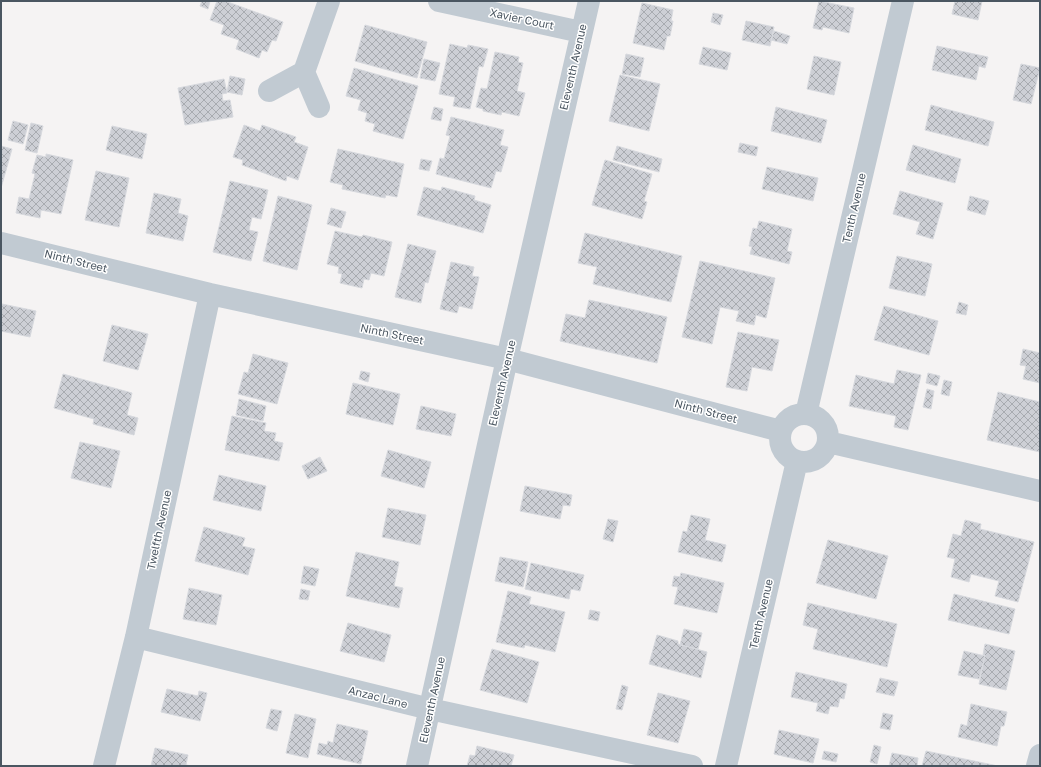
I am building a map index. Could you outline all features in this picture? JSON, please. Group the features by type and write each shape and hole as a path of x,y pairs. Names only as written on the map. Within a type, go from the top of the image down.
{"street":[{"path":"269,91 304,72 329,1"},
{"name":"Xavier Court","path":"439,1 581,32"},
{"name":"Eleventh Avenue","path":"417,766 588,1"},
{"name":"Tenth Avenue","path":"806,414 903,1"},
{"path":"304,72 320,107"},
{"name":"Ninth Street","path":"1,243 210,294 507,359 781,431"},
{"name":"Twelfth Avenue","path":"104,766 136,636 210,294"},
{"path":"806,414 815,417 823,423 827,432 828,442 820,456 805,462 797,461 790,458 781,446 779,439 781,431 784,424 790,418 806,414"},
{"path":"828,442 1040,491"},
{"name":"Tenth Avenue","path":"726,766 797,461"},
{"name":"Anzac Lane","path":"136,636 430,710 692,766"},
{"path":"1038,766 1040,755"}],"building":[{"path":"202,1 210,1 208,9 200,6"},
{"path":"217,1 225,1 283,22 276,41 272,40 267,52 262,50 259,58 236,49 239,40 221,34 224,25 210,20"},
{"path":"819,1 854,8 849,33 823,27 822,30 813,28"},
{"path":"955,1 982,1 978,20 952,14"},
{"path":"642,3 673,10 671,21 673,21 670,36 667,36 664,50 633,43"},
{"path":"713,13 723,15 720,25 711,22"},
{"path":"746,21 774,27 770,46 742,40"},
{"path":"365,25 427,42 417,78 355,61"},
{"path":"774,31 790,36 787,44 771,40"},
{"path":"450,44 467,48 468,45 488,49 483,67 479,66 470,109 453,106 455,97 439,94"},
{"path":"937,46 988,57 985,68 979,66 976,80 932,70"},
{"path":"703,47 731,53 727,70 699,64"},
{"path":"495,52 519,57 518,62 523,63 517,91 525,93 519,116 502,112 501,115 483,111 483,109 476,107 481,88 487,89"},
{"path":"626,54 644,58 640,77 622,74"},
{"path":"814,56 841,62 834,95 807,89"},
{"path":"424,59 440,63 435,81 420,78"},
{"path":"1021,64 1040,68 1031,104 1013,100"},
{"path":"354,68 418,86 403,139 373,131 375,124 365,121 367,113 358,110 361,100 346,96"},
{"path":"620,75 660,84 649,131 609,121"},
{"path":"230,76 245,79 242,95 227,92"},
{"path":"224,79 227,93 222,94 223,101 230,100 233,117 185,125 178,88"},
{"path":"931,105 994,122 988,146 925,130"},
{"path":"434,107 443,109 441,121 431,119"},
{"path":"776,107 827,120 821,143 771,131"},
{"path":"451,117 504,130 500,145 508,147 501,172 496,171 491,188 436,174 440,158 444,159 450,136 446,135"},
{"path":"13,121 28,125 23,144 8,140"},
{"path":"31,123 43,126 37,153 25,150"},
{"path":"244,125 260,131 262,125 296,137 294,142 308,147 298,180 287,176 286,181 242,165 243,160 233,157"},
{"path":"112,126 147,134 142,159 106,150"},
{"path":"740,143 758,147 756,156 738,152"},
{"path":"913,145 961,159 955,183 906,170"},
{"path":"1,146 12,149 1,188"},
{"path":"617,146 662,159 659,172 613,160"},
{"path":"338,149 404,164 397,197 386,195 385,198 342,189 343,185 330,182"},
{"path":"46,154 73,160 61,214 41,210 40,218 16,213 19,197 29,199 35,174 32,173 37,155 46,157"},
{"path":"421,159 432,161 429,171 419,169"},
{"path":"605,160 652,174 644,201 647,202 642,219 592,205"},
{"path":"767,167 818,178 813,201 762,189"},
{"path":"96,171 129,178 119,227 85,220"},
{"path":"230,181 268,190 261,219 252,217 249,230 258,232 251,261 213,252"},
{"path":"424,187 441,191 442,187 475,196 474,200 491,205 483,233 417,215"},
{"path":"900,191 943,203 933,239 916,234 920,222 893,214"},
{"path":"154,193 181,199 178,213 188,216 183,241 146,233"},
{"path":"278,196 312,205 297,270 263,261"},
{"path":"970,196 989,201 985,215 967,210"},
{"path":"331,208 346,212 341,228 327,224"},
{"path":"759,221 792,229 787,251 792,252 789,264 750,254 752,247 749,246 753,228 757,229"},
{"path":"335,231 362,237 363,235 392,242 384,276 371,273 369,280 364,279 362,288 340,283 342,274 338,273 339,267 327,264"},
{"path":"585,233 682,256 671,302 593,284 597,267 578,263"},
{"path":"408,244 436,251 428,283 425,282 421,303 395,297"},
{"path":"897,256 932,264 925,296 889,288"},
{"path":"700,261 775,278 766,318 756,315 754,325 736,321 739,311 720,307 712,344 682,337"},
{"path":"451,262 474,267 472,276 479,277 472,309 459,306 457,313 440,309"},
{"path":"589,300 667,317 657,363 560,341 566,314 585,318"},
{"path":"959,302 968,305 966,315 956,313"},
{"path":"2,304 36,311 30,337 1,331"},
{"path":"884,306 938,321 929,355 874,340"},
{"path":"112,325 148,334 138,370 103,361"},
{"path":"738,332 779,340 772,371 752,367 747,391 726,387"},
{"path":"1023,349 1040,353 1040,383 1023,379 1026,366 1020,365"},
{"path":"253,354 288,363 277,404 238,394 244,372 248,373"},
{"path":"897,370 921,375 908,430 894,427 896,416 849,406 856,375 894,384"},
{"path":"361,371 370,373 368,382 359,379"},
{"path":"928,373 940,376 937,386 926,383"},
{"path":"63,374 132,393 127,415 138,418 134,435 93,424 94,419 54,408"},
{"path":"944,380 952,382 949,396 941,394"},
{"path":"353,383 400,394 393,425 346,414"},
{"path":"927,389 934,391 931,409 923,407"},
{"path":"998,392 1040,402 1040,452 987,440"},
{"path":"239,399 266,406 263,421 236,415"},
{"path":"421,406 456,414 451,436 416,429"},
{"path":"232,416 266,423 264,431 276,433 274,441 283,443 279,461 225,450"},
{"path":"80,442 120,451 111,488 71,478"},
{"path":"388,450 431,462 424,488 381,476"},
{"path":"320,457 327,471 308,479 302,466"},
{"path":"219,475 266,486 261,511 213,500"},
{"path":"525,486 572,495 570,506 563,505 560,519 520,511"},
{"path":"388,508 426,515 420,545 382,537"},
{"path":"691,515 710,519 705,540 726,545 722,562 678,552 683,531 687,532"},
{"path":"608,519 618,521 613,542 603,539"},
{"path":"965,520 981,524 980,529 1034,542 1018,602 995,596 999,581 971,574 969,582 951,577 955,559 947,557 953,534 961,536"},
{"path":"204,527 245,538 242,546 255,549 248,575 195,561"},
{"path":"828,540 888,556 876,599 816,583"},
{"path":"356,552 399,562 394,586 403,588 399,608 346,596"},
{"path":"500,557 528,562 523,587 495,581"},
{"path":"531,563 584,575 580,591 571,589 569,599 525,589"},
{"path":"304,566 319,569 315,586 301,583"},
{"path":"681,573 724,583 717,613 674,604 678,587 672,586 674,576 680,577"},
{"path":"189,588 222,595 216,625 183,619"},
{"path":"301,589 310,591 308,600 299,599"},
{"path":"508,591 531,597 529,604 565,612 555,652 525,645 524,648 496,642"},
{"path":"954,594 1015,609 1009,634 948,620"},
{"path":"808,603 897,624 887,667 813,649 818,629 803,625"},
{"path":"590,610 600,612 598,621 588,619"},
{"path":"348,623 391,635 384,662 340,651"},
{"path":"684,629 702,633 698,649 680,645"},
{"path":"657,635 678,641 678,644 707,652 701,678 649,664"},
{"path":"985,644 1015,651 1006,690 979,684 985,655 983,655"},
{"path":"492,649 539,662 527,703 480,690"},
{"path":"964,651 985,656 979,679 958,675"},
{"path":"796,672 847,684 844,699 840,698 838,707 830,706 828,714 816,711 818,703 791,697"},
{"path":"880,678 898,682 894,696 876,692"},
{"path":"622,685 628,687 622,710 616,709"},
{"path":"167,689 198,696 199,691 207,693 200,721 161,712"},
{"path":"658,693 690,701 678,743 647,735"},
{"path":"971,704 1007,712 1004,726 1001,726 997,746 958,737 961,724 967,726"},
{"path":"271,709 282,711 277,731 266,728"},
{"path":"883,713 893,715 890,730 880,728"},
{"path":"295,714 316,719 308,758 286,753"},
{"path":"337,724 368,731 361,764 317,754 319,743 327,745 328,741 333,743"},
{"path":"779,730 819,739 813,763 774,754"},
{"path":"874,745 881,747 877,764 870,762"},
{"path":"477,746 514,755 511,766 467,766 470,755 475,756"},
{"path":"155,748 188,755 186,765 192,766 151,766"},
{"path":"824,751 838,754 836,762 822,759"},
{"path":"926,751 998,766 922,766"},
{"path":"892,753 918,758 917,766 889,766"}]}
